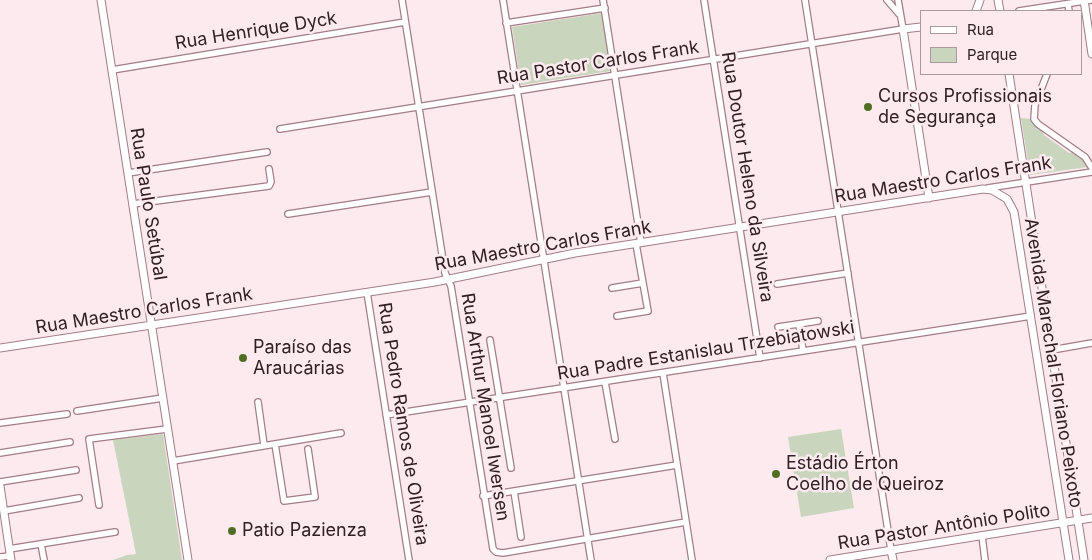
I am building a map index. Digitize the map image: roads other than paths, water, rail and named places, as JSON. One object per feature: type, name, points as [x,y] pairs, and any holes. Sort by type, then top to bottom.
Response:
[{"type":"main road","name":"Rua Paulo Setúbal","points":[[101,0],[188,560]]},
{"type":"main road","points":[[1086,0],[1092,54]]},
{"type":"main road","name":"Rua Pastor Carlos Frank","points":[[902,30],[920,27]]},
{"type":"main road","points":[[902,30],[929,198]]},
{"type":"main road","name":"Avenida Marechal Floriano Peixoto","points":[[1009,75],[1022,183],[1052,350],[1084,560]]},
{"type":"main road","name":"Rua Maestro Carlos Frank","points":[[0,348],[367,292],[447,279],[543,258],[983,189]]},
{"type":"main road","name":"Avenida Marechal Floriano Peixoto","points":[[983,189],[1000,194],[1007,199],[1013,208],[1069,560]]},
{"type":"main road","points":[[0,484],[10,555]]},
{"type":"main road","name":"Rua Pastor Antônio Polito","points":[[830,560],[1092,518]]},
{"type":"main road","points":[[891,550],[893,560]]},
{"type":"street","name":"Rua Arthur Manoel Iwersen","points":[[402,0],[444,273],[451,286],[491,545],[496,552],[503,553],[587,539]]},
{"type":"street","points":[[503,0],[591,560]]},
{"type":"street","points":[[604,0],[648,311],[617,316]]},
{"type":"street","name":"Rua Doutor Heleno da Silveira","points":[[704,0],[760,358]]},
{"type":"street","points":[[805,0],[891,550]]},
{"type":"street","points":[[887,0],[900,16]]},
{"type":"street","points":[[898,0],[902,30]]},
{"type":"street","points":[[1026,10],[1086,0]]},
{"type":"street","points":[[1068,4],[1069,10]]},
{"type":"street","points":[[506,23],[605,8]]},
{"type":"street","name":"Rua Henrique Dyck","points":[[112,70],[405,22]]},
{"type":"street","name":"Rua Pastor Carlos Frank","points":[[280,129],[902,30]]},
{"type":"street","points":[[1048,75],[1035,105],[1034,119],[1038,124],[1085,157],[1092,170]]},
{"type":"street","points":[[128,173],[267,152]]},
{"type":"street","points":[[132,204],[269,186],[271,182],[270,169]]},
{"type":"street","name":"Rua Maestro Carlos Frank","points":[[983,189],[1092,170]]},
{"type":"street","points":[[288,214],[432,192]]},
{"type":"street","points":[[777,284],[848,273]]},
{"type":"street","points":[[612,288],[643,283]]},
{"type":"street","name":"Rua Pedro Ramos de Oliveira","points":[[367,292],[408,560]]},
{"type":"street","name":"Rua Padre Estanislau Trzebiatowski","points":[[386,415],[1031,316]]},
{"type":"street","points":[[778,328],[818,321]]},
{"type":"street","points":[[799,324],[803,351]]},
{"type":"street","points":[[490,340],[511,468]]},
{"type":"street","points":[[1052,350],[1092,343]]},
{"type":"street","points":[[663,373],[692,560]]},
{"type":"street","points":[[606,382],[615,439]]},
{"type":"street","points":[[77,411],[163,398]]},
{"type":"street","points":[[258,402],[264,446]]},
{"type":"street","points":[[0,423],[67,414]]},
{"type":"street","points":[[99,505],[89,439],[168,428]]},
{"type":"street","points":[[172,461],[341,433]]},
{"type":"street","points":[[0,453],[70,442]]},
{"type":"street","points":[[275,444],[284,501],[315,497],[308,449]]},
{"type":"street","points":[[483,496],[677,465]]},
{"type":"street","points":[[0,484],[76,470]]},
{"type":"street","points":[[514,491],[521,537]]},
{"type":"street","points":[[4,511],[79,498]]},
{"type":"street","points":[[587,539],[686,522]]},
{"type":"street","points":[[0,557],[41,544],[115,532]]},
{"type":"street","points":[[982,536],[985,560]]},
{"type":"street","points":[[41,544],[44,560]]},
{"type":"place","name":"Cursos Profissionais de Segurança","points":[[868,107]]},
{"type":"place","name":"Paraíso das Araucárias","points":[[243,358]]},
{"type":"place","name":"Estádio Érton Coelho de Queiroz","points":[[776,474]]},
{"type":"place","name":"Patio Pazienza","points":[[232,531]]}]
